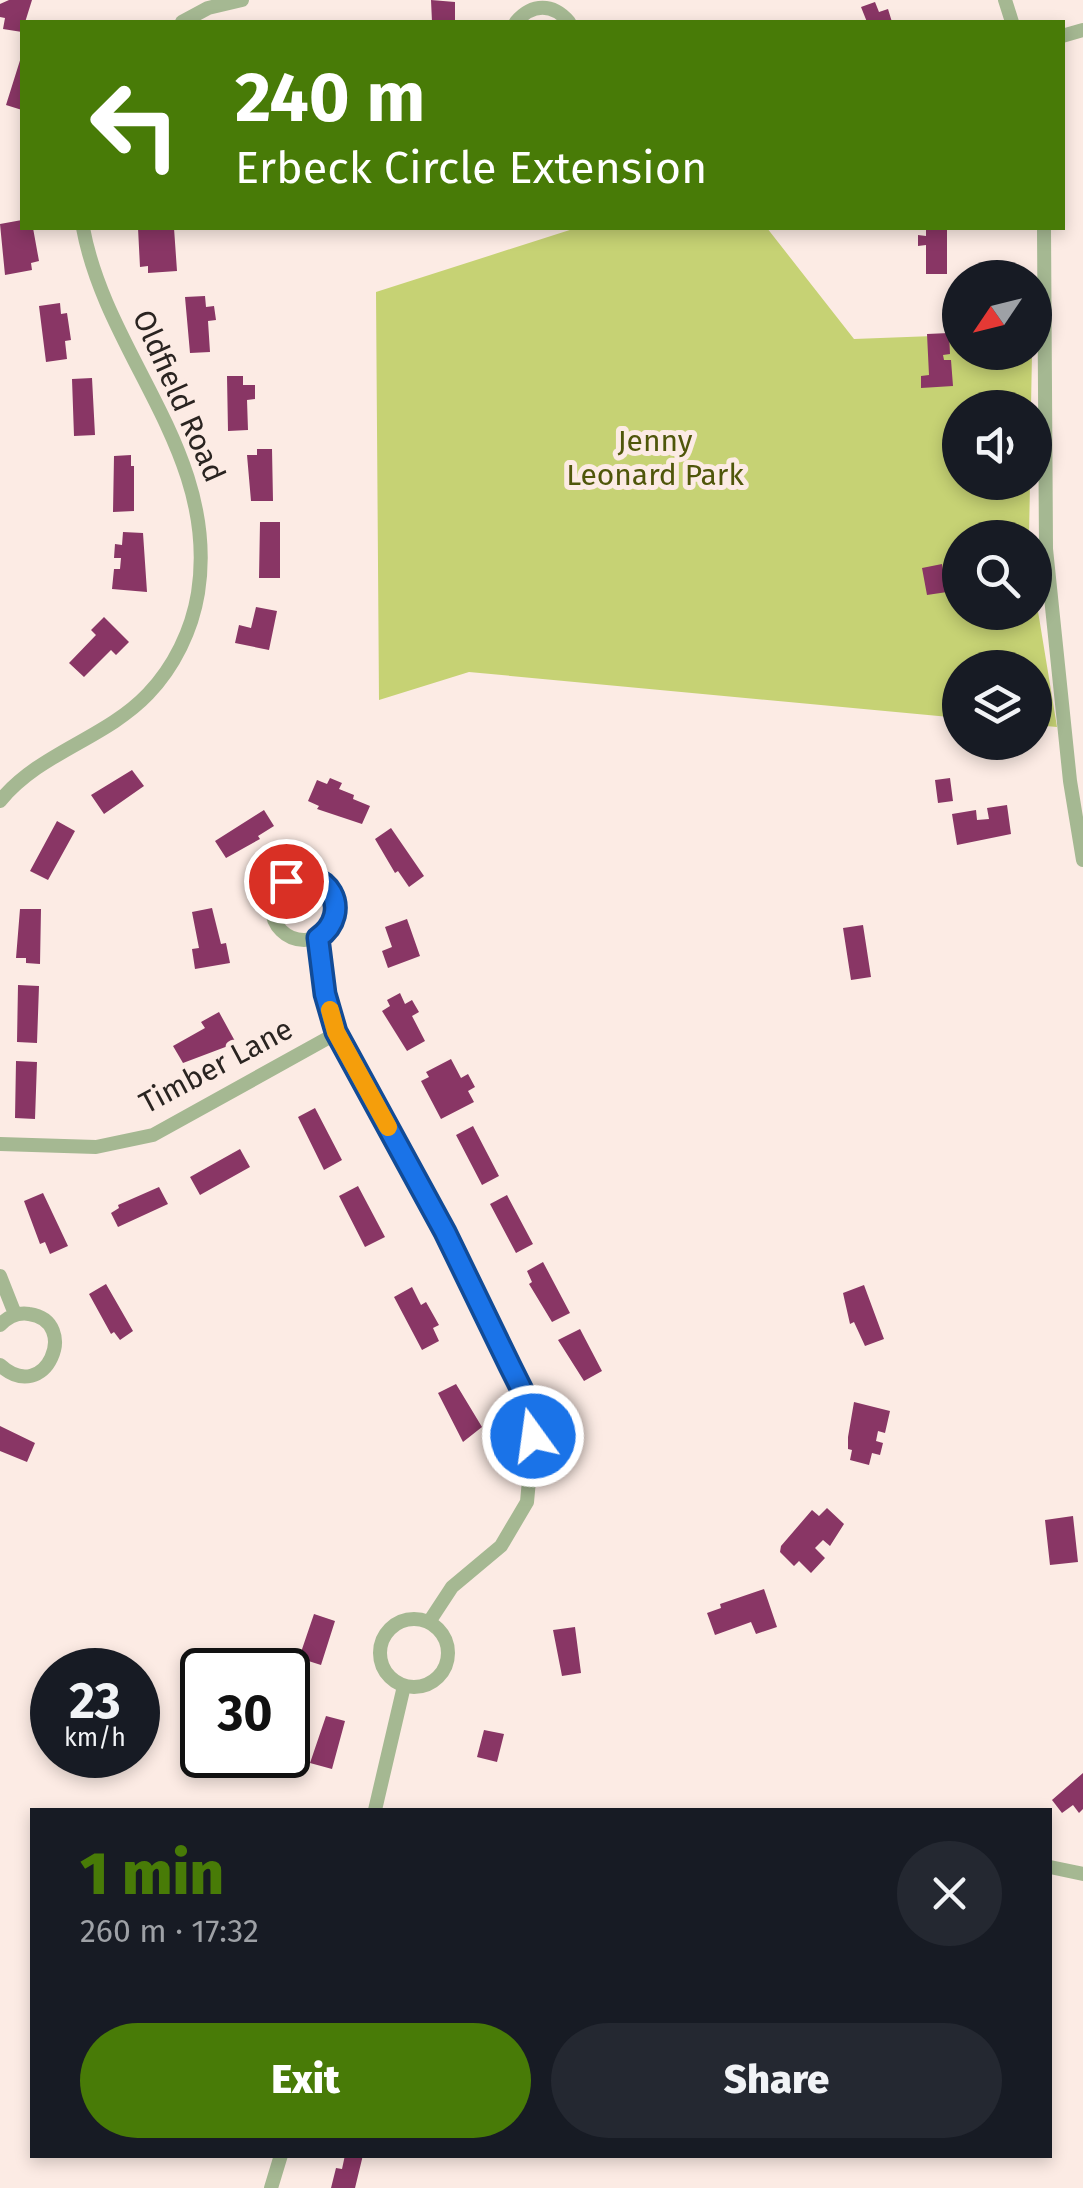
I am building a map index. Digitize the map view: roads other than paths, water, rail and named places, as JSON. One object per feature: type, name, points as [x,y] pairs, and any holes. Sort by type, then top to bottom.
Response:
[{"type":"street","points":[[186,20],[208,8],[242,0]]},
{"type":"street","points":[[520,12],[552,9],[566,20]]},
{"type":"street","name":"Oldfield Road","points":[[0,801],[18,779],[108,724],[148,694],[186,638],[202,565],[199,515],[187,466],[90,266],[82,230]]},
{"type":"street","points":[[1044,230],[1046,549],[1070,781],[1083,860]]},
{"type":"street","points":[[295,876],[317,878],[332,892],[336,902],[333,924],[318,938],[296,940],[278,928],[272,909],[278,888],[295,876]]},
{"type":"street","points":[[318,938],[325,994],[336,1032],[445,1232],[527,1400],[533,1436],[527,1502],[500,1546],[452,1587],[428,1622]]},
{"type":"street","name":"Timber Lane","points":[[0,1144],[96,1147],[153,1135],[336,1032]]},
{"type":"street","points":[[0,1276],[15,1314]]},
{"type":"street","points":[[0,1324],[15,1314],[36,1315],[51,1328],[56,1348],[53,1358],[39,1373],[29,1376],[9,1372],[0,1365]]},
{"type":"street","points":[[407,1620],[428,1622],[446,1642],[446,1665],[428,1685],[404,1686],[383,1668],[383,1638],[396,1624],[407,1620]]},
{"type":"street","points":[[375,1808],[404,1686]]},
{"type":"street","points":[[1052,1867],[1083,1874]]},
{"type":"street","points":[[271,2188],[280,2158]]},
{"type":"park label","name":"Jenny Leonard Park","points":[[655,458]]}]
